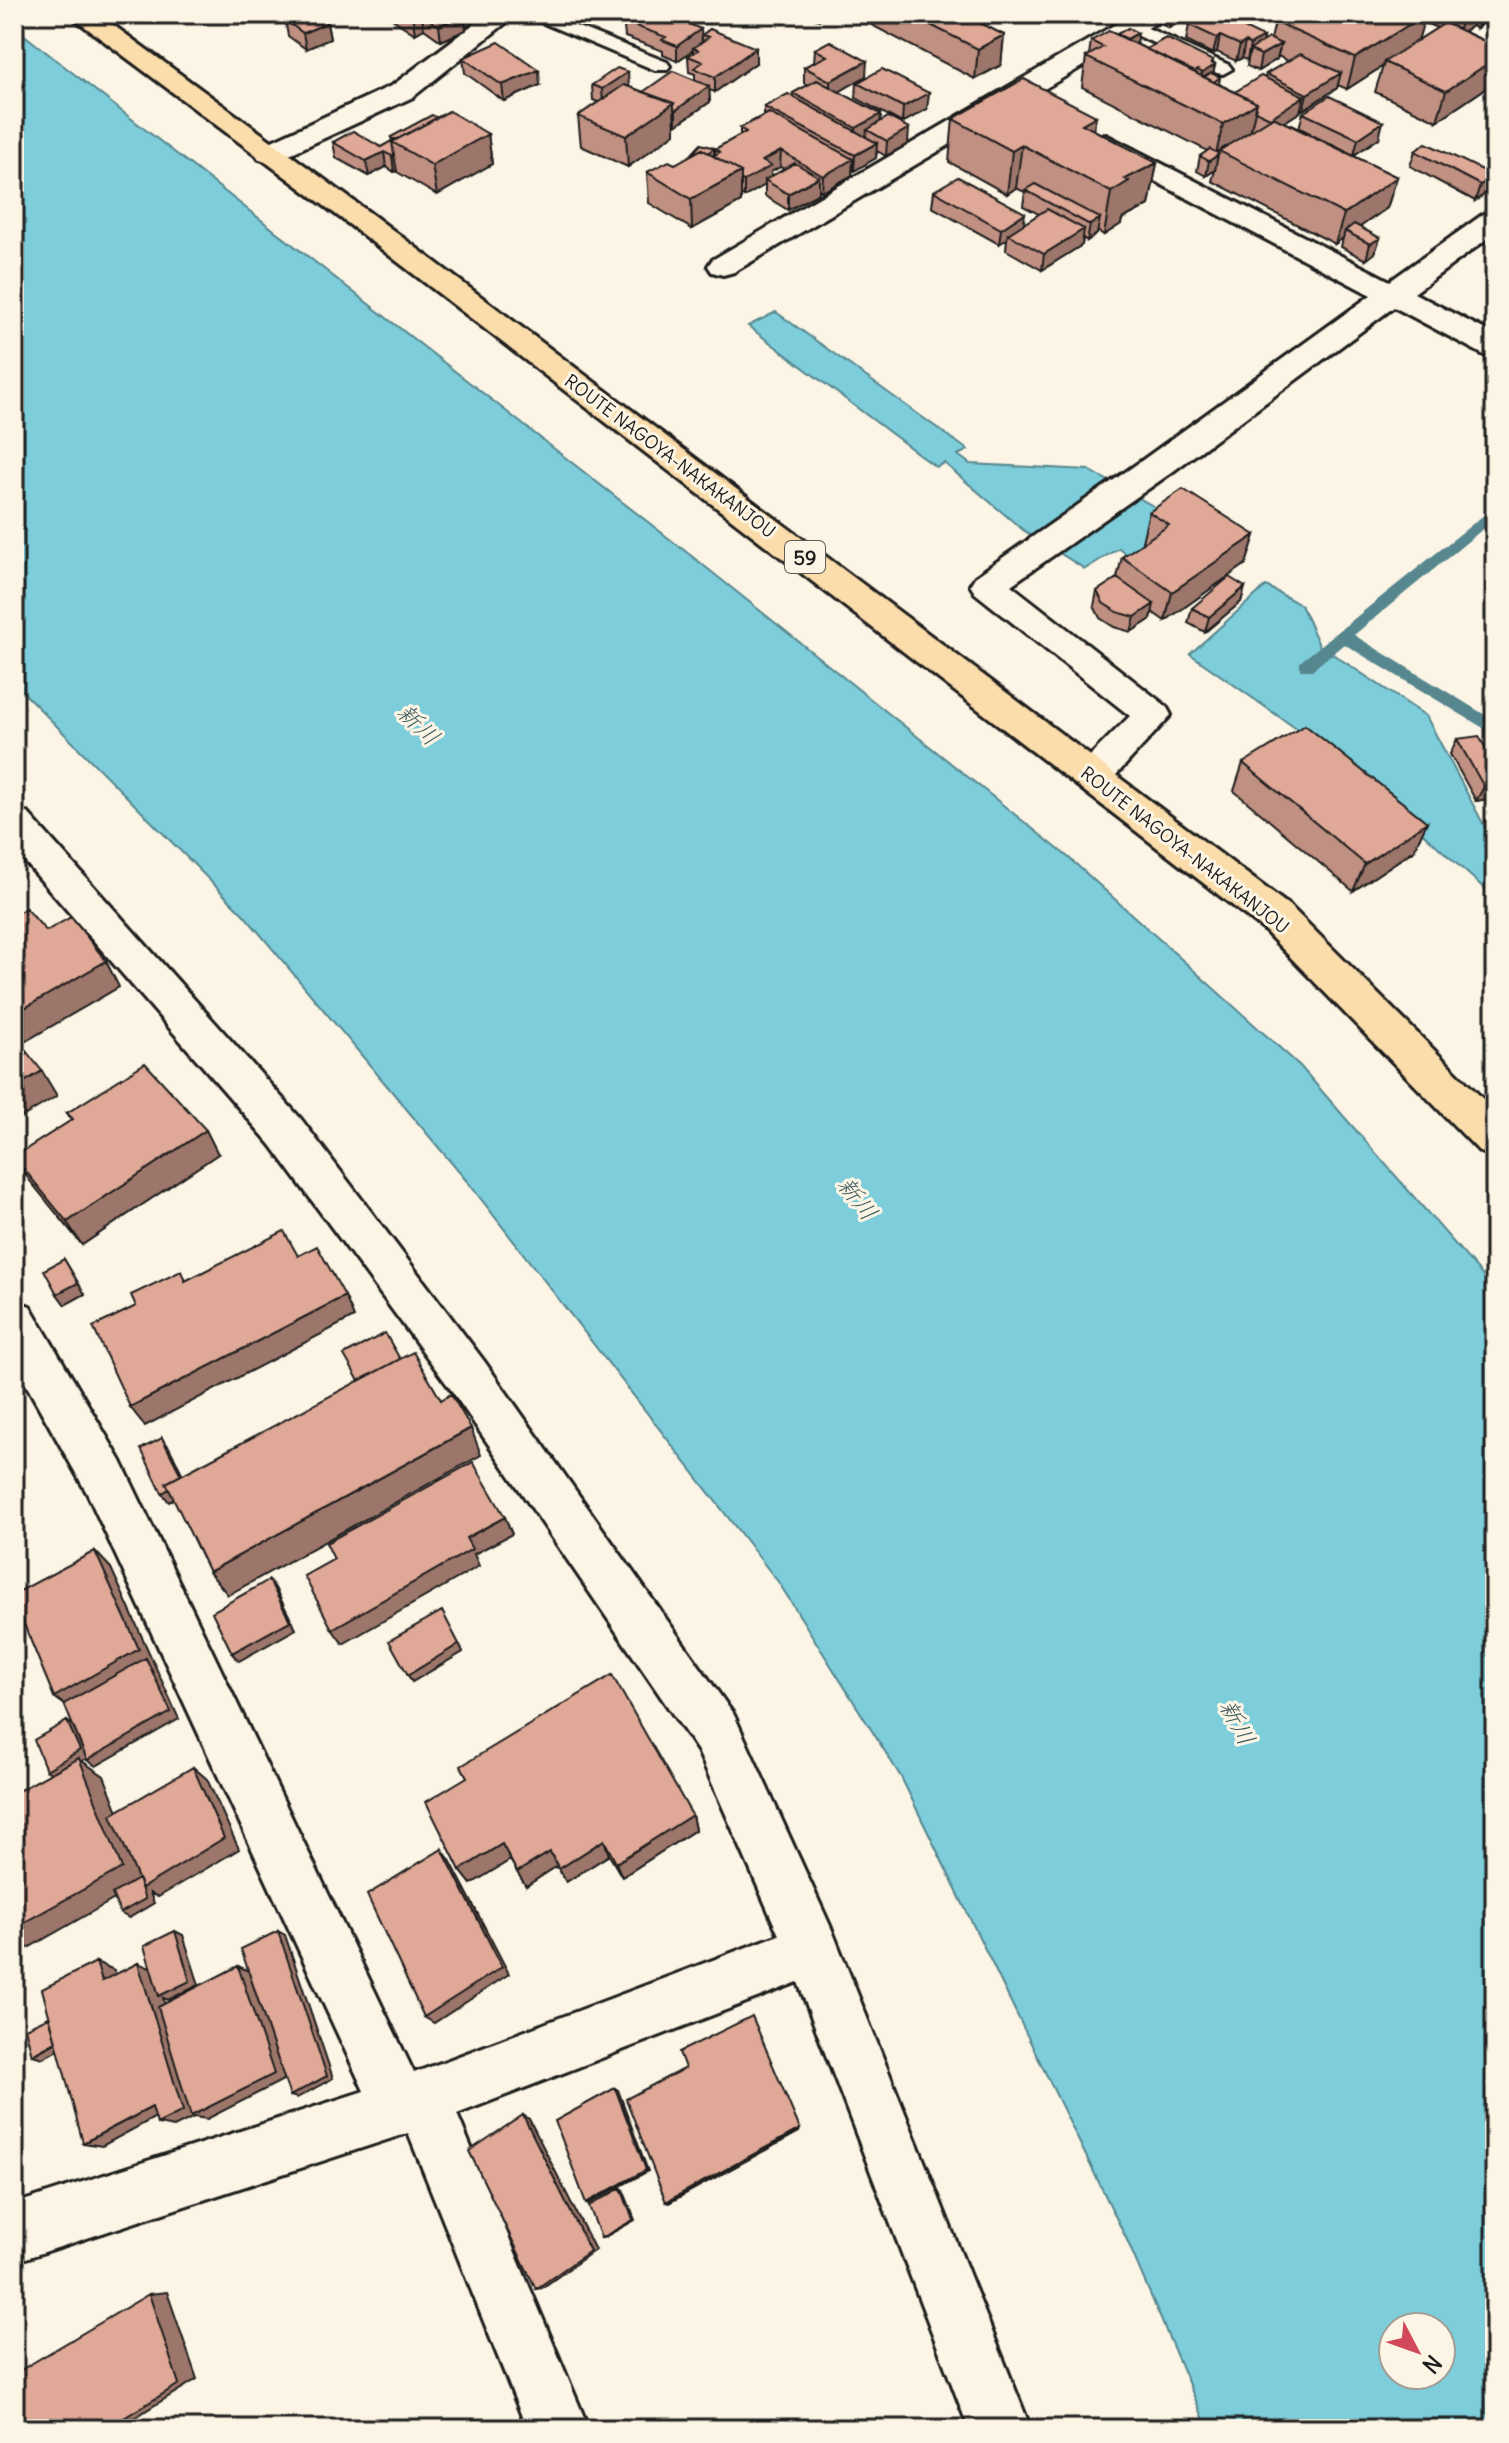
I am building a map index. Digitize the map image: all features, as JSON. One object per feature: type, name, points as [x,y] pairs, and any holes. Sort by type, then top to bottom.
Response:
[{"type":"main road","name":"ROUTE NAGOYA-NAKAKANJOU","points":[[81,14],[360,219],[1277,918],[1495,1139]]},
{"type":"street","points":[[269,153],[403,91],[504,14]]},
{"type":"street","points":[[723,266],[1142,20]]},
{"type":"street","points":[[1014,96],[1042,110]]},
{"type":"street","points":[[1083,132],[1495,348]]},
{"type":"street","points":[[1093,776],[1153,715],[987,585],[1495,219]]},
{"type":"street","points":[[14,823],[286,1132],[468,1376],[716,1733],[813,1949],[1000,2429]]},
{"type":"street","points":[[14,1320],[104,1477],[411,2103],[553,2426]]},
{"type":"street","points":[[14,2233],[411,2103],[813,1949]]},
{"type":"lane","points":[[530,14],[661,66]]},
{"type":"lane","points":[[1142,20],[1223,69]]},
{"type":"water","name":"新川","points":[[14,27],[703,565],[1068,857],[1300,1066],[1495,1290],[1495,2429],[1208,2429],[1127,2240],[901,1777],[779,1583],[470,1185],[245,916],[14,683]]},
{"type":"water","points":[[776,312],[968,450],[958,455],[970,464],[1089,470],[1169,515],[1172,520],[1142,541],[1152,549],[1133,561],[1119,548],[1085,569],[1023,530],[944,463],[936,467],[748,326]]},
{"type":"water","points":[[1266,586],[1301,605],[1319,645],[1426,716],[1495,846],[1495,898],[1417,828],[1298,730],[1190,654]]},
{"type":"building","points":[[300,14],[315,14],[327,23],[303,33],[285,20]]},
{"type":"building","points":[[464,14],[439,26],[422,15]]},
{"type":"building","points":[[636,14],[665,14],[701,29],[677,46],[662,40],[666,37],[624,22]]},
{"type":"building","points":[[909,14],[962,14],[1004,35],[978,49]]},
{"type":"building","points":[[1216,14],[1263,37],[1250,45],[1245,42],[1240,45],[1189,25]]},
{"type":"building","points":[[1277,14],[1426,14],[1355,58],[1275,22],[1283,17]]},
{"type":"building","points":[[1446,14],[1471,14],[1462,20]]},
{"type":"building","points":[[1445,23],[1495,46],[1495,59],[1446,91],[1384,62]]},
{"type":"building","points":[[1128,28],[1138,33],[1127,39],[1117,34]]},
{"type":"building","points":[[710,29],[756,48],[715,77],[694,68],[703,62],[688,56],[698,50],[693,48],[709,37],[702,35]]},
{"type":"building","points":[[1109,31],[1257,103],[1223,124],[1086,57],[1103,47],[1091,41]]},
{"type":"building","points":[[1166,38],[1213,61],[1211,63],[1215,65],[1202,73],[1198,70],[1195,72],[1146,49]]},
{"type":"building","points":[[1269,38],[1281,44],[1261,55],[1250,50]]},
{"type":"building","points":[[830,41],[867,61],[830,81],[804,67],[827,56],[815,49]]},
{"type":"building","points":[[499,42],[539,70],[502,85],[463,58]]},
{"type":"building","points":[[1300,54],[1341,73],[1307,94],[1266,74]]},
{"type":"building","points":[[617,68],[628,72],[602,89],[592,85]]},
{"type":"building","points":[[882,69],[929,93],[903,107],[857,83]]},
{"type":"building","points":[[673,71],[709,86],[676,110],[674,103],[643,92]]},
{"type":"building","points":[[1211,73],[1220,77],[1214,82],[1204,77]]},
{"type":"building","points":[[1261,76],[1304,96],[1270,118],[1255,111],[1257,103],[1235,92]]},
{"type":"building","points":[[1024,79],[1096,116],[1082,124],[1157,163],[1125,179],[1129,181],[1111,192],[1022,145],[1012,151],[953,119]]},
{"type":"building","points":[[817,80],[881,114],[856,128],[793,93]]},
{"type":"building","points":[[624,85],[674,103],[626,136],[578,116]]},
{"type":"building","points":[[788,94],[877,143],[855,155],[764,107]]},
{"type":"building","points":[[1329,96],[1383,122],[1358,139],[1303,113]]},
{"type":"building","points":[[449,111],[488,134],[432,165],[392,142]]},
{"type":"building","points":[[769,113],[853,159],[823,176],[781,151],[762,161],[771,166],[741,180],[741,172],[713,156],[720,152],[715,149],[746,132],[740,128]]},
{"type":"building","points":[[432,115],[437,118],[392,142],[392,156],[384,152],[366,161],[333,142],[353,131],[381,147],[395,139],[391,137]]},
{"type":"building","points":[[888,117],[909,128],[887,141],[867,130]]},
{"type":"building","points":[[1273,117],[1397,177],[1344,214],[1219,151]]},
{"type":"building","points":[[1426,143],[1495,176],[1480,185],[1415,151]]},
{"type":"building","points":[[701,144],[714,148],[708,153],[702,149],[691,155]]},
{"type":"building","points":[[702,149],[741,172],[691,199],[647,172],[669,161],[675,164]]},
{"type":"building","points":[[1210,149],[1219,154],[1209,161],[1200,156]]},
{"type":"building","points":[[795,163],[819,177],[788,194],[765,180]]},
{"type":"building","points":[[958,177],[1025,213],[1001,229],[934,191]]},
{"type":"building","points":[[1035,184],[1100,218],[1090,225],[1025,190]]},
{"type":"building","points":[[1047,209],[1084,229],[1044,254],[1008,234]]},
{"type":"building","points":[[1354,224],[1380,238],[1370,244],[1345,231]]},
{"type":"building","points":[[1183,489],[1255,535],[1172,592],[1122,557],[1169,525],[1149,512]]},
{"type":"building","points":[[1229,577],[1245,587],[1209,617],[1192,608]]},
{"type":"building","points":[[1117,578],[1154,604],[1135,617],[1117,612],[1103,603],[1097,591]]},
{"type":"building","points":[[1305,725],[1427,822],[1365,864],[1243,763]]},
{"type":"building","points":[[1479,736],[1495,765],[1495,785],[1484,787],[1457,739]]},
{"type":"building","points":[[26,908],[46,931],[71,917],[106,961],[14,1014],[14,915]]},
{"type":"building","points":[[14,1036],[42,1071],[14,1088]]},
{"type":"building","points":[[145,1063],[206,1130],[67,1222],[14,1157],[73,1119],[67,1113]]},
{"type":"building","points":[[284,1231],[298,1256],[317,1246],[345,1296],[130,1407],[93,1327],[136,1306],[131,1295],[181,1271],[185,1281]]},
{"type":"building","points":[[64,1259],[78,1283],[57,1294],[44,1270]]},
{"type":"building","points":[[385,1333],[400,1359],[359,1381],[344,1355]]},
{"type":"building","points":[[413,1352],[441,1400],[451,1394],[471,1428],[209,1572],[166,1483]]},
{"type":"building","points":[[162,1438],[181,1475],[166,1483],[169,1489],[162,1493],[141,1449]]},
{"type":"building","points":[[473,1462],[505,1517],[466,1538],[472,1549],[332,1629],[304,1576],[334,1559],[326,1543]]},
{"type":"building","points":[[95,1551],[139,1649],[54,1697],[14,1594]]},
{"type":"building","points":[[269,1580],[290,1621],[232,1653],[212,1612]]},
{"type":"building","points":[[442,1611],[459,1644],[408,1675],[389,1641]]},
{"type":"building","points":[[146,1658],[171,1712],[87,1760],[64,1704]]},
{"type":"building","points":[[612,1675],[692,1815],[616,1863],[604,1840],[559,1869],[550,1852],[517,1872],[502,1844],[460,1870],[426,1802],[467,1777],[461,1766]]},
{"type":"building","points":[[67,1721],[80,1750],[46,1770],[34,1740]]},
{"type":"building","points":[[79,1758],[122,1868],[14,1928],[14,1793]]},
{"type":"building","points":[[193,1767],[224,1838],[142,1888],[111,1815]]},
{"type":"building","points":[[442,1849],[502,1967],[424,2017],[367,1895]]},
{"type":"building","points":[[138,1879],[145,1899],[120,1913],[112,1894]]},
{"type":"building","points":[[175,1931],[190,1981],[159,1996],[144,1946]]},
{"type":"building","points":[[278,1931],[327,2076],[290,2096],[241,1949]]},
{"type":"building","points":[[96,1962],[102,1981],[138,1963],[183,2111],[157,2124],[152,2107],[83,2143],[42,1989]]},
{"type":"building","points":[[238,1966],[274,2074],[191,2116],[158,2007]]},
{"type":"building","points":[[752,2016],[800,2129],[666,2202],[626,2099],[685,2068],[679,2052]]},
{"type":"building","points":[[49,2017],[56,2042],[32,2055],[25,2028]]},
{"type":"building","points":[[615,2088],[646,2170],[586,2203],[555,2121]]},
{"type":"building","points":[[523,2115],[590,2251],[536,2289],[469,2151]]},
{"type":"building","points":[[621,2188],[633,2220],[601,2238],[589,2206]]},
{"type":"building","points":[[149,2294],[179,2384],[106,2429],[14,2429],[14,2374]]},
{"type":"waterway","points":[[1306,666],[1495,511]]},
{"type":"waterway","points":[[1344,636],[1495,729]]}]
